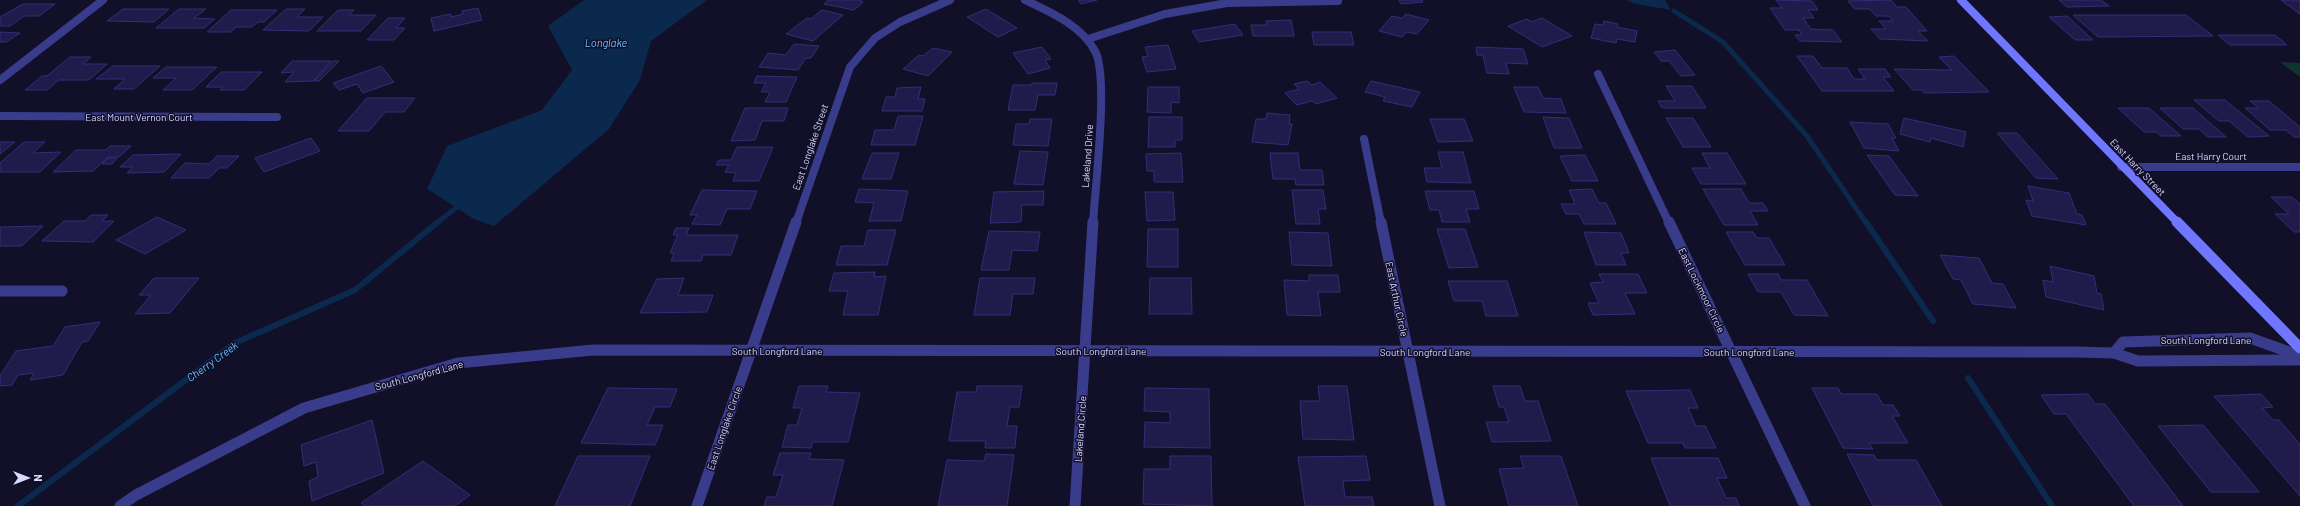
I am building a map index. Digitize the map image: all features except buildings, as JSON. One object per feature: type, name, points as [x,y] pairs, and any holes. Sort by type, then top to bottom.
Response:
[{"type":"main road","name":"East Harry Street","points":[[1961,0],[2121,167],[2300,348]]},
{"type":"street","points":[[0,80],[103,0]]},
{"type":"street","name":"East Longlake Street","points":[[751,351],[850,66],[875,38],[900,22],[950,0]]},
{"type":"street","points":[[1025,0],[1048,11],[1088,38],[1165,14],[1227,3],[1338,1]]},
{"type":"street","name":"Lakeland Drive","points":[[1086,351],[1100,112],[1100,63],[1088,38]]},
{"type":"street","name":"East Lockmoor Circle","points":[[1598,74],[1805,506]]},
{"type":"street","name":"East Mount Vernon Court","points":[[0,116],[277,117]]},
{"type":"street","name":"East Arthur Circle","points":[[1364,139],[1440,506]]},
{"type":"street","name":"East Harry Court","points":[[2121,167],[2300,167]]},
{"type":"street","points":[[0,291],[62,291]]},
{"type":"street","name":"South Longford Lane","points":[[2114,353],[2123,342],[2250,338],[2300,356]]},
{"type":"street","name":"South Longford Lane","points":[[120,506],[136,494],[304,408],[458,363],[593,350],[2114,353],[2138,362],[2300,360]]},
{"type":"street","name":"East Longlake Circle","points":[[697,506],[751,351]]},
{"type":"street","name":"Lakeland Circle","points":[[1075,506],[1086,351]]},
{"type":"green space","points":[[2280,62],[2300,63],[2300,77]]},
{"type":"water","name":"Longlake","points":[[584,0],[707,0],[651,41],[640,80],[609,129],[494,226],[474,219],[427,189],[447,146],[542,110],[572,70],[548,26]]},
{"type":"water","points":[[1626,0],[1665,0],[1671,10],[1636,4]]},
{"type":"waterway","points":[[1674,11],[1723,42],[1807,136],[1866,223]]},
{"type":"waterway","name":"Cherry Creek","points":[[437,223],[457,207]]},
{"type":"waterway","name":"Cherry Creek","points":[[18,506],[235,343],[355,290],[438,222]]},
{"type":"waterway","points":[[1866,222],[1933,321]]},
{"type":"waterway","points":[[1968,378],[2052,506]]}]
